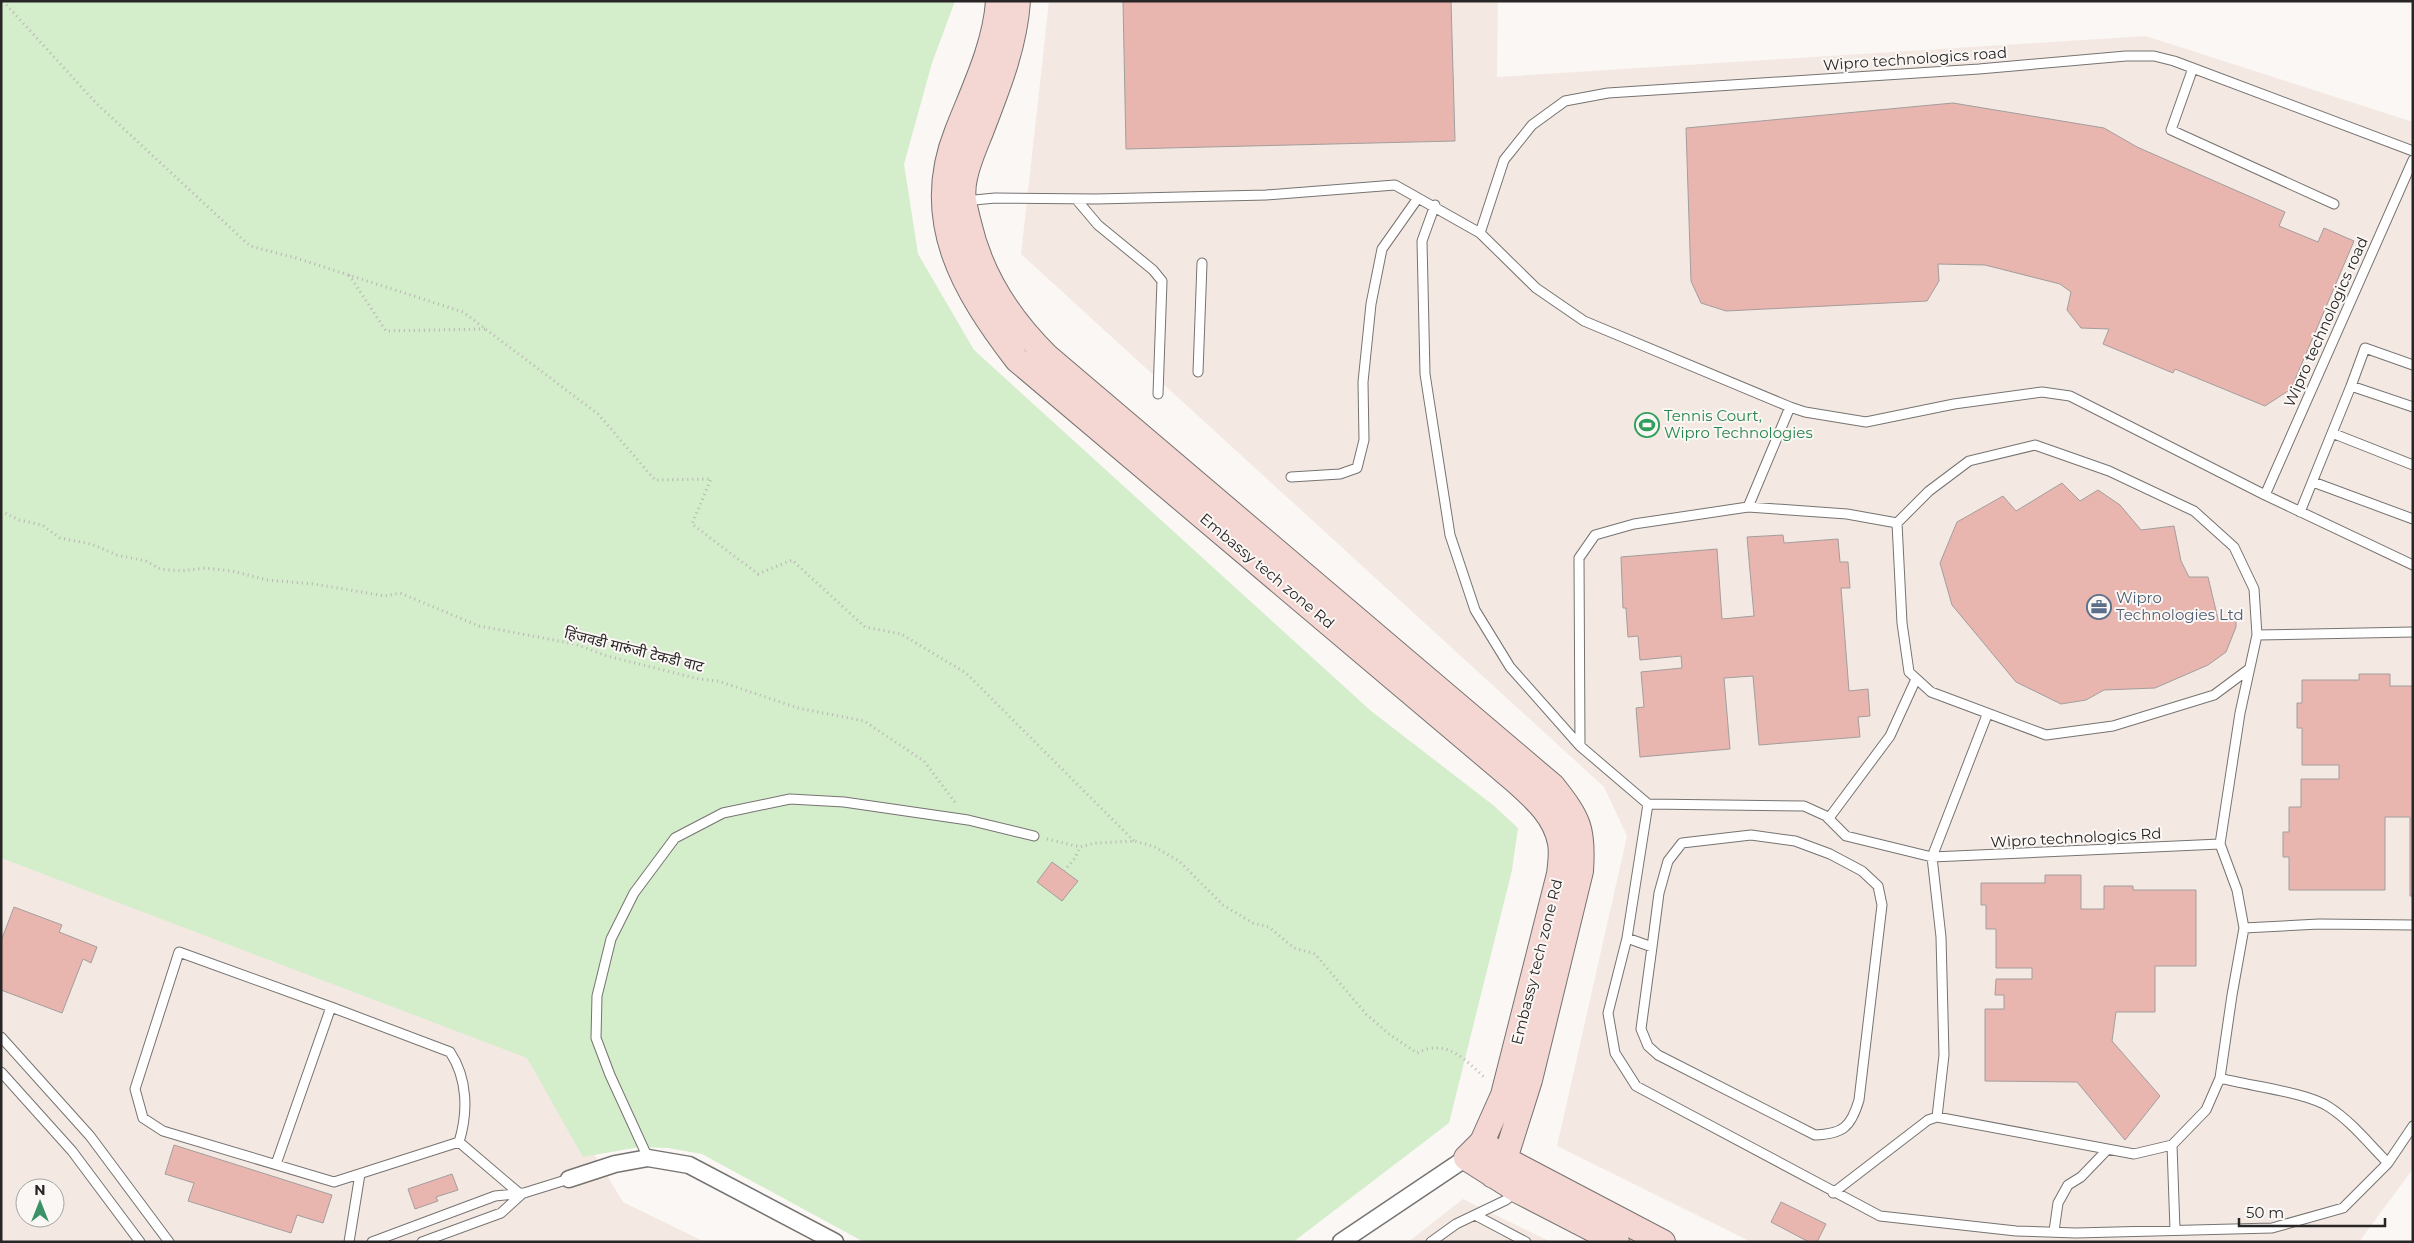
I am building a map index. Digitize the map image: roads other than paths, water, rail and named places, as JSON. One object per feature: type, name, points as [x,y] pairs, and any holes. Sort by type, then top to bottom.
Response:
[{"type":"street","name":"Embassy tech zone Rd","points":[[998,1],[991,37],[973,93],[951,149],[945,174],[953,201],[956,266],[982,313],[1017,360],[1545,808],[1560,843],[1559,874],[1503,1095],[1474,1150]]},
{"type":"street","points":[[1018,1],[1007,60],[964,178],[953,201],[984,272],[1013,318],[1027,337],[1056,364],[1553,786],[1573,810],[1580,826],[1583,846],[1581,871],[1530,1080],[1499,1167]]},
{"type":"street","points":[[1341,1242],[1474,1150],[1499,1167],[1663,1242]]},
{"type":"street","points":[[569,1179],[615,1164],[648,1158],[689,1165],[835,1242]]},
{"type":"street","points":[[1499,1167],[1518,1191],[1617,1242]]},
{"type":"lane","name":"Wipro technologics road","points":[[1480,233],[1504,160],[1532,125],[1565,102],[1608,93],[1979,69],[2126,56],[2154,56],[2193,68],[2413,151]]},
{"type":"lane","points":[[2193,68],[2171,130],[2334,204]]},
{"type":"lane","name":"Wipro technologics road","points":[[2265,495],[2413,160]]},
{"type":"lane","points":[[953,201],[995,198],[1266,195],[1395,185],[1435,205],[1480,233],[1536,288],[1584,321],[1790,407],[1805,412],[1866,422],[1954,404],[2042,392],[2070,396],[2265,495],[2413,566]]},
{"type":"lane","points":[[1076,198],[1098,225],[1153,270],[1162,281],[1158,394]]},
{"type":"lane","points":[[1291,477],[1340,474],[1357,468],[1364,440],[1363,382],[1371,304],[1382,249],[1418,198]]},
{"type":"lane","points":[[1435,205],[1422,241],[1425,374],[1450,535],[1475,610],[1510,667],[1580,746],[1648,804],[1628,938],[1608,1013],[1614,1053],[1636,1086],[1880,1216],[2016,1231],[2054,1231],[2075,1237],[2175,1230],[2272,1228],[2343,1208],[2388,1164],[2413,1126]]},
{"type":"lane","points":[[1198,372],[1202,262]]},
{"type":"lane","points":[[2300,512],[2365,348],[2413,365]]},
{"type":"lane","points":[[2350,386],[2413,407]]},
{"type":"lane","points":[[1748,507],[1790,407]]},
{"type":"lane","points":[[2332,433],[2413,465]]},
{"type":"lane","points":[[1834,1193],[1928,1120],[1937,1117],[2134,1154],[2172,1145],[2206,1110],[2220,1078],[2244,928],[2237,890],[2220,844],[2256,635],[2254,588],[2234,548],[2194,511],[2109,471],[2035,445],[1968,461],[1929,492],[1897,523],[1902,623],[1909,672],[1931,692],[1987,715],[2046,735],[2113,726],[2214,695],[2249,669]]},
{"type":"lane","points":[[2313,482],[2413,519]]},
{"type":"lane","points":[[1580,746],[1579,558],[1595,535],[1634,524],[1748,507],[1847,514],[1897,523]]},
{"type":"lane","points":[[2256,635],[2413,632]]},
{"type":"lane","points":[[1828,818],[1890,736],[1916,679]]},
{"type":"lane","points":[[1937,1117],[1944,1055],[1941,938],[1932,857],[1987,715]]},
{"type":"lane","points":[[648,1158],[610,1075],[596,1038],[597,996],[611,939],[634,893],[675,838],[723,813],[790,799],[844,802],[968,820],[1034,836]]},
{"type":"lane","name":"Wipro technologics Rd","points":[[1648,804],[1804,806],[1828,818],[1846,836],[1932,857],[2220,844]]},
{"type":"lane","points":[[1750,835],[1795,841],[1830,854],[1862,872],[1878,886],[1882,905],[1859,1100],[1854,1118],[1843,1130],[1832,1134],[1815,1135],[1658,1056],[1648,1046],[1641,1029],[1652,946],[1659,893],[1668,861],[1682,843],[1750,835]]},
{"type":"lane","points":[[2244,928],[2319,924],[2413,925]]},
{"type":"lane","points":[[1628,938],[1652,946]]},
{"type":"lane","points":[[179,952],[450,1052],[457,1062],[466,1110],[465,1123],[458,1142],[334,1182],[163,1130],[143,1118],[135,1089],[179,952]]},
{"type":"lane","points":[[276,1164],[331,1007]]},
{"type":"lane","points":[[1,1037],[90,1136],[169,1242]]},
{"type":"lane","points":[[1,1072],[72,1150],[140,1242]]},
{"type":"lane","points":[[2220,1078],[2290,1093],[2327,1106],[2356,1130],[2388,1164]]},
{"type":"lane","points":[[458,1142],[522,1193]]},
{"type":"lane","points":[[2172,1145],[2175,1230]]},
{"type":"lane","points":[[2054,1231],[2058,1203],[2068,1186],[2081,1177],[2106,1150]]},
{"type":"lane","points":[[349,1242],[360,1174]]},
{"type":"lane","points":[[372,1242],[495,1196],[522,1193],[569,1179]]},
{"type":"lane","points":[[1431,1242],[1456,1224],[1506,1200],[1518,1191]]},
{"type":"lane","points":[[422,1242],[501,1213],[522,1193]]},
{"type":"lane","points":[[1475,1215],[1526,1242]]},
{"type":"lane","points":[[2016,1231],[2017,1242]]},
{"type":"place","name":"Tennis Court, Wipro Technologies","points":[[1647,425]]},
{"type":"place","name":"Wipro Technologies Ltd","points":[[2099,607]]}]
